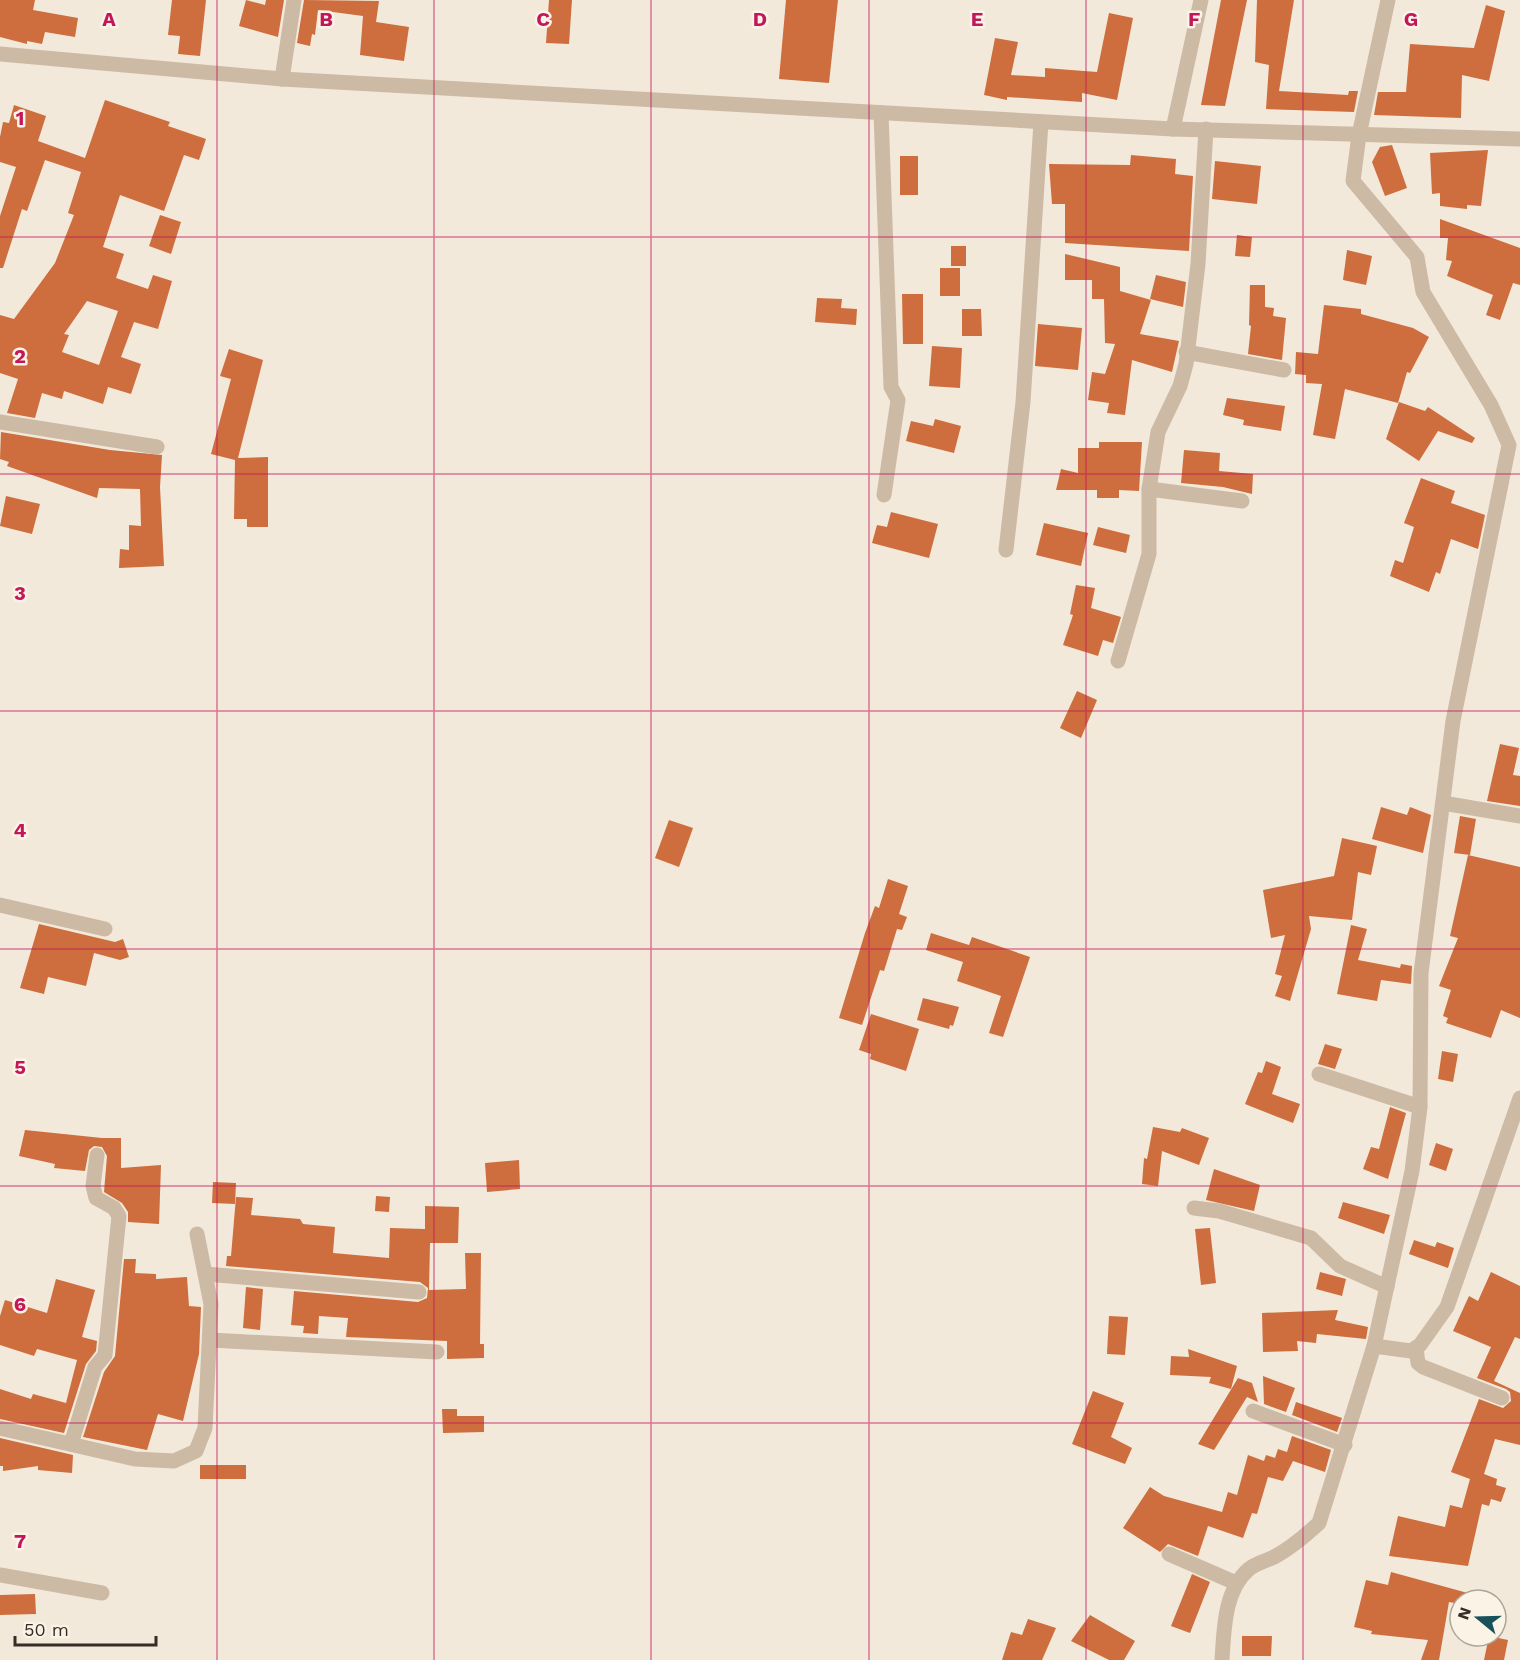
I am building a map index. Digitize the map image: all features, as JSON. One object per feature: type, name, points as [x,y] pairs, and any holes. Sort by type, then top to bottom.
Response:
[{"type":"street","points":[[282,79],[294,0]]},
{"type":"street","points":[[1173,129],[1202,0]]},
{"type":"street","points":[[1222,1660],[1224,1634],[1236,1583],[1250,1567],[1302,1540],[1319,1523],[1374,1346],[1412,1171],[1420,1107],[1421,973],[1454,721],[1509,445],[1491,405],[1423,292],[1417,257],[1353,181],[1359,135],[1388,0]]},
{"type":"street","points":[[0,54],[282,79],[1041,122],[1173,129],[1520,139]]},
{"type":"street","points":[[881,113],[891,387],[898,400],[884,495]]},
{"type":"street","points":[[1006,550],[1023,402],[1041,122]]},
{"type":"street","points":[[1118,661],[1149,554],[1149,489],[1158,432],[1180,386],[1186,364],[1198,264],[1206,129]]},
{"type":"street","points":[[1186,352],[1284,370]]},
{"type":"street","points":[[0,422],[156,447]]},
{"type":"street","points":[[1149,489],[1242,501]]},
{"type":"street","points":[[1443,803],[1520,816]]},
{"type":"street","points":[[0,905],[105,929]]},
{"type":"street","points":[[1319,1074],[1420,1107]]},
{"type":"street","points":[[1374,1346],[1412,1351],[1447,1307],[1520,1098]]},
{"type":"street","points":[[71,1444],[95,1367],[105,1354],[114,1285],[119,1216],[114,1208],[96,1198],[93,1186],[97,1155]]},
{"type":"street","points":[[1194,1208],[1219,1211],[1311,1238],[1340,1266],[1387,1287]]},
{"type":"street","points":[[0,1428],[135,1459],[174,1461],[196,1451],[205,1428],[212,1304],[197,1234]]},
{"type":"street","points":[[205,1274],[418,1292]]},
{"type":"street","points":[[211,1340],[437,1352]]},
{"type":"street","points":[[1416,1348],[1418,1363],[1423,1367],[1502,1398]]},
{"type":"street","points":[[1253,1411],[1345,1445]]},
{"type":"street","points":[[1169,1554],[1236,1583]]},
{"type":"street","points":[[0,1575],[102,1593]]},
{"type":"building","points":[[0,0],[35,0],[33,10],[78,18],[75,37],[45,32],[42,44],[27,41],[27,44],[0,37]]},
{"type":"building","points":[[172,0],[206,0],[200,56],[178,54],[180,36],[168,35]]},
{"type":"building","points":[[246,0],[265,5],[266,0],[284,0],[278,37],[239,26]]},
{"type":"building","points":[[304,0],[379,1],[376,22],[409,27],[404,61],[360,55],[363,16],[318,10],[315,35],[312,34],[310,46],[297,43]]},
{"type":"building","points":[[549,0],[572,0],[569,44],[546,43]]},
{"type":"building","points":[[786,0],[838,0],[829,83],[779,79]]},
{"type":"building","points":[[1221,0],[1247,0],[1225,106],[1201,105]]},
{"type":"building","points":[[1257,0],[1294,0],[1279,91],[1348,95],[1349,91],[1358,91],[1354,112],[1266,109],[1269,65],[1255,62]]},
{"type":"building","points":[[1486,5],[1505,11],[1489,81],[1462,75],[1461,118],[1374,115],[1378,92],[1406,92],[1410,44],[1474,48]]},
{"type":"building","points":[[1109,13],[1133,18],[1117,100],[1082,93],[1082,102],[1007,97],[1007,100],[984,95],[995,38],[1018,42],[1011,75],[1045,77],[1045,68],[1097,72]]},
{"type":"building","points":[[105,100],[170,122],[168,126],[206,139],[199,160],[184,155],[164,211],[120,195],[103,247],[124,254],[116,278],[148,289],[153,275],[172,281],[158,329],[134,322],[121,357],[141,364],[131,394],[108,387],[103,404],[64,391],[62,399],[42,393],[35,418],[7,413],[18,379],[0,373],[0,315],[14,319],[55,263],[74,215],[68,213],[81,172],[45,160],[27,211],[22,209],[3,268],[0,268],[0,216],[16,167],[0,162],[0,137],[3,122],[9,123],[14,105],[46,116],[38,141],[85,158]],"holes":[[[87,301],[118,311],[99,365],[62,352],[69,335],[64,334]]]},
{"type":"building","points":[[1392,145],[1407,188],[1385,196],[1372,162],[1380,147]]},
{"type":"building","points":[[1488,150],[1481,206],[1467,205],[1467,209],[1440,206],[1440,193],[1432,194],[1430,153]]},
{"type":"building","points":[[1131,155],[1176,159],[1175,174],[1193,176],[1189,251],[1065,243],[1065,204],[1052,204],[1049,164],[1130,165]]},
{"type":"building","points":[[900,156],[918,156],[918,195],[900,195]]},
{"type":"building","points":[[1215,161],[1261,166],[1257,204],[1212,199]]},
{"type":"building","points":[[160,215],[181,222],[171,254],[149,246]]},
{"type":"building","points":[[1440,219],[1520,248],[1520,285],[1513,283],[1500,320],[1486,315],[1493,295],[1447,276],[1452,261],[1446,260],[1448,238],[1440,238]]},
{"type":"building","points":[[1237,235],[1252,237],[1250,257],[1235,256]]},
{"type":"building","points":[[951,246],[966,246],[966,266],[951,266]]},
{"type":"building","points":[[1347,250],[1372,256],[1366,285],[1343,280]]},
{"type":"building","points":[[1065,254],[1120,267],[1120,291],[1151,300],[1140,334],[1179,341],[1172,372],[1132,360],[1125,415],[1107,413],[1109,403],[1088,400],[1092,372],[1105,374],[1115,344],[1105,343],[1104,299],[1092,299],[1092,280],[1065,280]]},
{"type":"building","points":[[940,268],[960,268],[960,296],[940,296]]},
{"type":"building","points":[[1156,275],[1186,282],[1183,307],[1150,299]]},
{"type":"building","points":[[1250,285],[1265,285],[1265,307],[1274,308],[1273,316],[1286,318],[1282,360],[1248,354],[1251,326],[1249,325]]},
{"type":"building","points":[[902,294],[923,294],[923,344],[903,344]]},
{"type":"building","points":[[817,298],[842,299],[841,308],[857,309],[856,325],[815,322]]},
{"type":"building","points":[[1324,305],[1361,309],[1361,314],[1413,328],[1429,337],[1410,373],[1407,372],[1398,403],[1345,389],[1335,439],[1313,435],[1322,384],[1306,383],[1306,375],[1295,374],[1296,352],[1318,354]]},
{"type":"building","points":[[962,309],[981,309],[982,336],[962,336]]},
{"type":"building","points":[[1038,324],[1082,328],[1078,370],[1035,366]]},
{"type":"building","points":[[932,346],[962,348],[960,388],[929,386]]},
{"type":"building","points":[[229,349],[263,360],[238,458],[268,457],[268,527],[247,527],[247,519],[234,519],[235,460],[211,454],[231,379],[220,376]]},
{"type":"building","points":[[1227,398],[1285,406],[1281,431],[1243,425],[1244,420],[1223,415]]},
{"type":"building","points":[[1399,402],[1425,411],[1428,407],[1475,438],[1472,443],[1438,431],[1419,461],[1386,439]]},
{"type":"building","points":[[935,419],[961,426],[954,453],[906,441],[911,421],[933,426]]},
{"type":"building","points":[[1,432],[110,450],[162,455],[160,487],[164,566],[119,568],[120,549],[129,550],[129,525],[141,526],[140,489],[99,488],[97,498],[7,466],[9,462],[0,459]]},
{"type":"building","points":[[1099,442],[1142,442],[1139,491],[1119,490],[1119,498],[1097,498],[1097,490],[1056,490],[1061,469],[1078,473],[1078,448],[1099,448]]},
{"type":"building","points":[[1184,450],[1220,453],[1219,471],[1253,474],[1252,494],[1223,487],[1181,483]]},
{"type":"building","points":[[1421,478],[1455,491],[1451,503],[1485,515],[1478,549],[1451,539],[1440,574],[1436,572],[1429,592],[1390,576],[1395,560],[1403,563],[1414,527],[1404,523]]},
{"type":"building","points":[[6,496],[40,504],[32,534],[0,526]]},
{"type":"building","points":[[891,512],[938,524],[929,558],[872,543],[877,525],[887,527]]},
{"type":"building","points":[[1044,523],[1088,533],[1081,566],[1036,555]]},
{"type":"building","points":[[1098,527],[1130,535],[1126,553],[1093,545]]},
{"type":"building","points":[[1076,585],[1095,588],[1091,608],[1121,617],[1113,643],[1103,640],[1098,656],[1063,645],[1073,615],[1070,614]]},
{"type":"building","points":[[1077,691],[1097,700],[1081,738],[1060,728]]},
{"type":"building","points":[[1500,744],[1519,748],[1513,775],[1520,776],[1520,806],[1487,801]]},
{"type":"building","points":[[1381,807],[1407,815],[1410,807],[1431,815],[1423,853],[1372,839]]},
{"type":"building","points":[[1460,816],[1476,819],[1470,855],[1454,853]]},
{"type":"building","points":[[669,820],[693,828],[679,867],[655,858]]},
{"type":"building","points":[[1342,838],[1377,846],[1371,875],[1358,872],[1352,920],[1309,916],[1311,929],[1290,1001],[1275,996],[1282,976],[1275,974],[1285,935],[1271,938],[1263,890],[1334,876]]},
{"type":"building","points":[[1468,855],[1520,867],[1520,1018],[1501,1010],[1491,1038],[1446,1023],[1448,1018],[1443,1016],[1451,990],[1439,986],[1458,938],[1450,936]]},
{"type":"building","points":[[888,879],[908,886],[899,914],[907,917],[902,930],[897,929],[884,971],[880,970],[862,1025],[839,1018],[865,933],[875,906],[879,908]]},
{"type":"building","points":[[39,924],[115,942],[123,939],[129,957],[120,960],[94,953],[86,986],[48,977],[44,994],[20,988]]},
{"type":"building","points":[[1351,925],[1367,929],[1358,960],[1400,968],[1401,964],[1412,966],[1411,984],[1381,980],[1377,1001],[1337,994]]},
{"type":"building","points":[[931,933],[969,945],[972,937],[1030,957],[1003,1037],[989,1033],[1001,996],[957,981],[963,962],[926,950]]},
{"type":"building","points":[[923,998],[959,1007],[953,1026],[950,1025],[949,1029],[917,1020]]},
{"type":"building","points":[[871,1014],[919,1029],[906,1071],[870,1059],[871,1054],[859,1050]]},
{"type":"building","points":[[1325,1044],[1342,1049],[1335,1069],[1318,1064]]},
{"type":"building","points":[[1442,1051],[1458,1054],[1453,1082],[1438,1079]]},
{"type":"building","points":[[1266,1061],[1281,1067],[1272,1094],[1300,1104],[1293,1123],[1245,1104],[1258,1072],[1262,1073]]},
{"type":"building","points":[[1390,1107],[1406,1113],[1388,1179],[1363,1169],[1371,1147],[1379,1149]]},
{"type":"building","points":[[1153,1127],[1180,1132],[1182,1128],[1209,1138],[1199,1165],[1162,1151],[1158,1186],[1142,1184],[1144,1158],[1147,1159]]},
{"type":"building","points":[[25,1130],[121,1138],[121,1168],[161,1165],[159,1224],[128,1222],[128,1212],[122,1203],[104,1192],[107,1156],[102,1147],[94,1146],[89,1150],[85,1171],[54,1168],[55,1164],[19,1156]]},
{"type":"building","points":[[1436,1143],[1453,1149],[1446,1171],[1429,1165]]},
{"type":"building","points":[[519,1160],[520,1189],[487,1192],[485,1163]]},
{"type":"building","points":[[1214,1169],[1260,1185],[1254,1211],[1206,1200]]},
{"type":"building","points":[[213,1182],[236,1183],[235,1204],[212,1203]]},
{"type":"building","points":[[376,1196],[390,1197],[389,1212],[375,1211]]},
{"type":"building","points":[[236,1197],[253,1198],[251,1215],[300,1219],[303,1224],[335,1227],[333,1253],[389,1258],[390,1228],[425,1229],[425,1206],[459,1207],[458,1243],[430,1243],[429,1290],[466,1289],[465,1253],[481,1253],[480,1344],[484,1344],[484,1358],[447,1359],[447,1341],[346,1337],[348,1318],[319,1316],[318,1334],[303,1333],[304,1326],[291,1325],[294,1291],[418,1302],[427,1298],[428,1288],[420,1282],[226,1266],[227,1256],[231,1256]]},
{"type":"building","points":[[1343,1202],[1390,1215],[1384,1234],[1338,1218]]},
{"type":"building","points":[[1210,1228],[1216,1283],[1201,1285],[1195,1229]]},
{"type":"building","points":[[1414,1240],[1435,1247],[1437,1242],[1454,1248],[1448,1268],[1409,1254]]},
{"type":"building","points":[[124,1259],[136,1259],[135,1273],[156,1274],[156,1279],[187,1277],[189,1306],[201,1307],[199,1354],[183,1421],[158,1414],[147,1450],[83,1437],[104,1372],[115,1356]]},
{"type":"building","points":[[1320,1272],[1346,1279],[1342,1296],[1316,1289]]},
{"type":"building","points":[[1491,1272],[1520,1286],[1520,1339],[1515,1337],[1494,1381],[1520,1393],[1520,1445],[1495,1439],[1484,1474],[1497,1479],[1496,1485],[1506,1488],[1501,1502],[1491,1499],[1489,1506],[1482,1504],[1468,1566],[1389,1556],[1398,1516],[1445,1527],[1450,1505],[1462,1508],[1470,1479],[1451,1472],[1479,1399],[1503,1408],[1511,1401],[1510,1392],[1506,1389],[1477,1378],[1491,1347],[1453,1331],[1469,1296],[1478,1301]]},
{"type":"building","points":[[56,1279],[95,1290],[82,1337],[97,1341],[96,1351],[86,1364],[64,1433],[0,1419],[0,1389],[31,1399],[33,1394],[66,1403],[77,1360],[37,1349],[34,1356],[0,1345],[0,1316],[5,1300],[47,1313]]},
{"type":"building","points":[[246,1287],[263,1289],[260,1330],[243,1328]]},
{"type":"building","points":[[1338,1310],[1335,1320],[1368,1327],[1366,1339],[1317,1334],[1316,1343],[1297,1341],[1298,1351],[1263,1352],[1262,1313]]},
{"type":"building","points":[[1109,1316],[1128,1317],[1125,1355],[1107,1354]]},
{"type":"building","points":[[1188,1349],[1237,1366],[1231,1389],[1209,1383],[1211,1377],[1170,1375],[1171,1356],[1189,1357]]},
{"type":"building","points":[[1263,1376],[1295,1388],[1286,1412],[1264,1404]]},
{"type":"building","points":[[1238,1378],[1252,1383],[1258,1402],[1247,1397],[1214,1450],[1198,1444]]},
{"type":"building","points":[[1093,1391],[1124,1403],[1111,1437],[1132,1448],[1125,1464],[1072,1444]]},
{"type":"building","points":[[1296,1402],[1342,1418],[1337,1432],[1292,1415]]},
{"type":"building","points":[[442,1409],[457,1409],[457,1416],[484,1416],[484,1432],[443,1433]]},
{"type":"building","points":[[1292,1436],[1331,1450],[1325,1472],[1293,1461],[1283,1481],[1268,1477],[1257,1514],[1252,1513],[1243,1538],[1208,1526],[1198,1556],[1168,1544],[1160,1552],[1123,1528],[1150,1487],[1164,1496],[1222,1512],[1228,1492],[1237,1495],[1248,1455],[1264,1461],[1266,1455],[1275,1458],[1278,1449],[1287,1452]]},
{"type":"building","points":[[0,1438],[73,1455],[72,1473],[38,1470],[38,1466],[3,1471],[3,1466],[0,1466]]},
{"type":"building","points":[[200,1465],[246,1465],[246,1479],[200,1479]]},
{"type":"building","points":[[1391,1572],[1449,1588],[1439,1660],[1421,1660],[1428,1640],[1371,1634],[1372,1631],[1354,1627],[1366,1580],[1388,1585]]},
{"type":"building","points":[[1192,1574],[1210,1582],[1190,1633],[1171,1626]]},
{"type":"building","points":[[35,1594],[36,1614],[0,1615],[0,1595]]},
{"type":"building","points":[[1090,1615],[1135,1641],[1124,1660],[1109,1660],[1071,1641]]},
{"type":"building","points":[[1028,1619],[1056,1628],[1042,1660],[1002,1660],[1011,1632],[1022,1635]]},
{"type":"building","points":[[1242,1636],[1272,1636],[1271,1656],[1242,1656]]},
{"type":"building","points":[[1486,1648],[1506,1648],[1504,1660],[1484,1660]]}]
